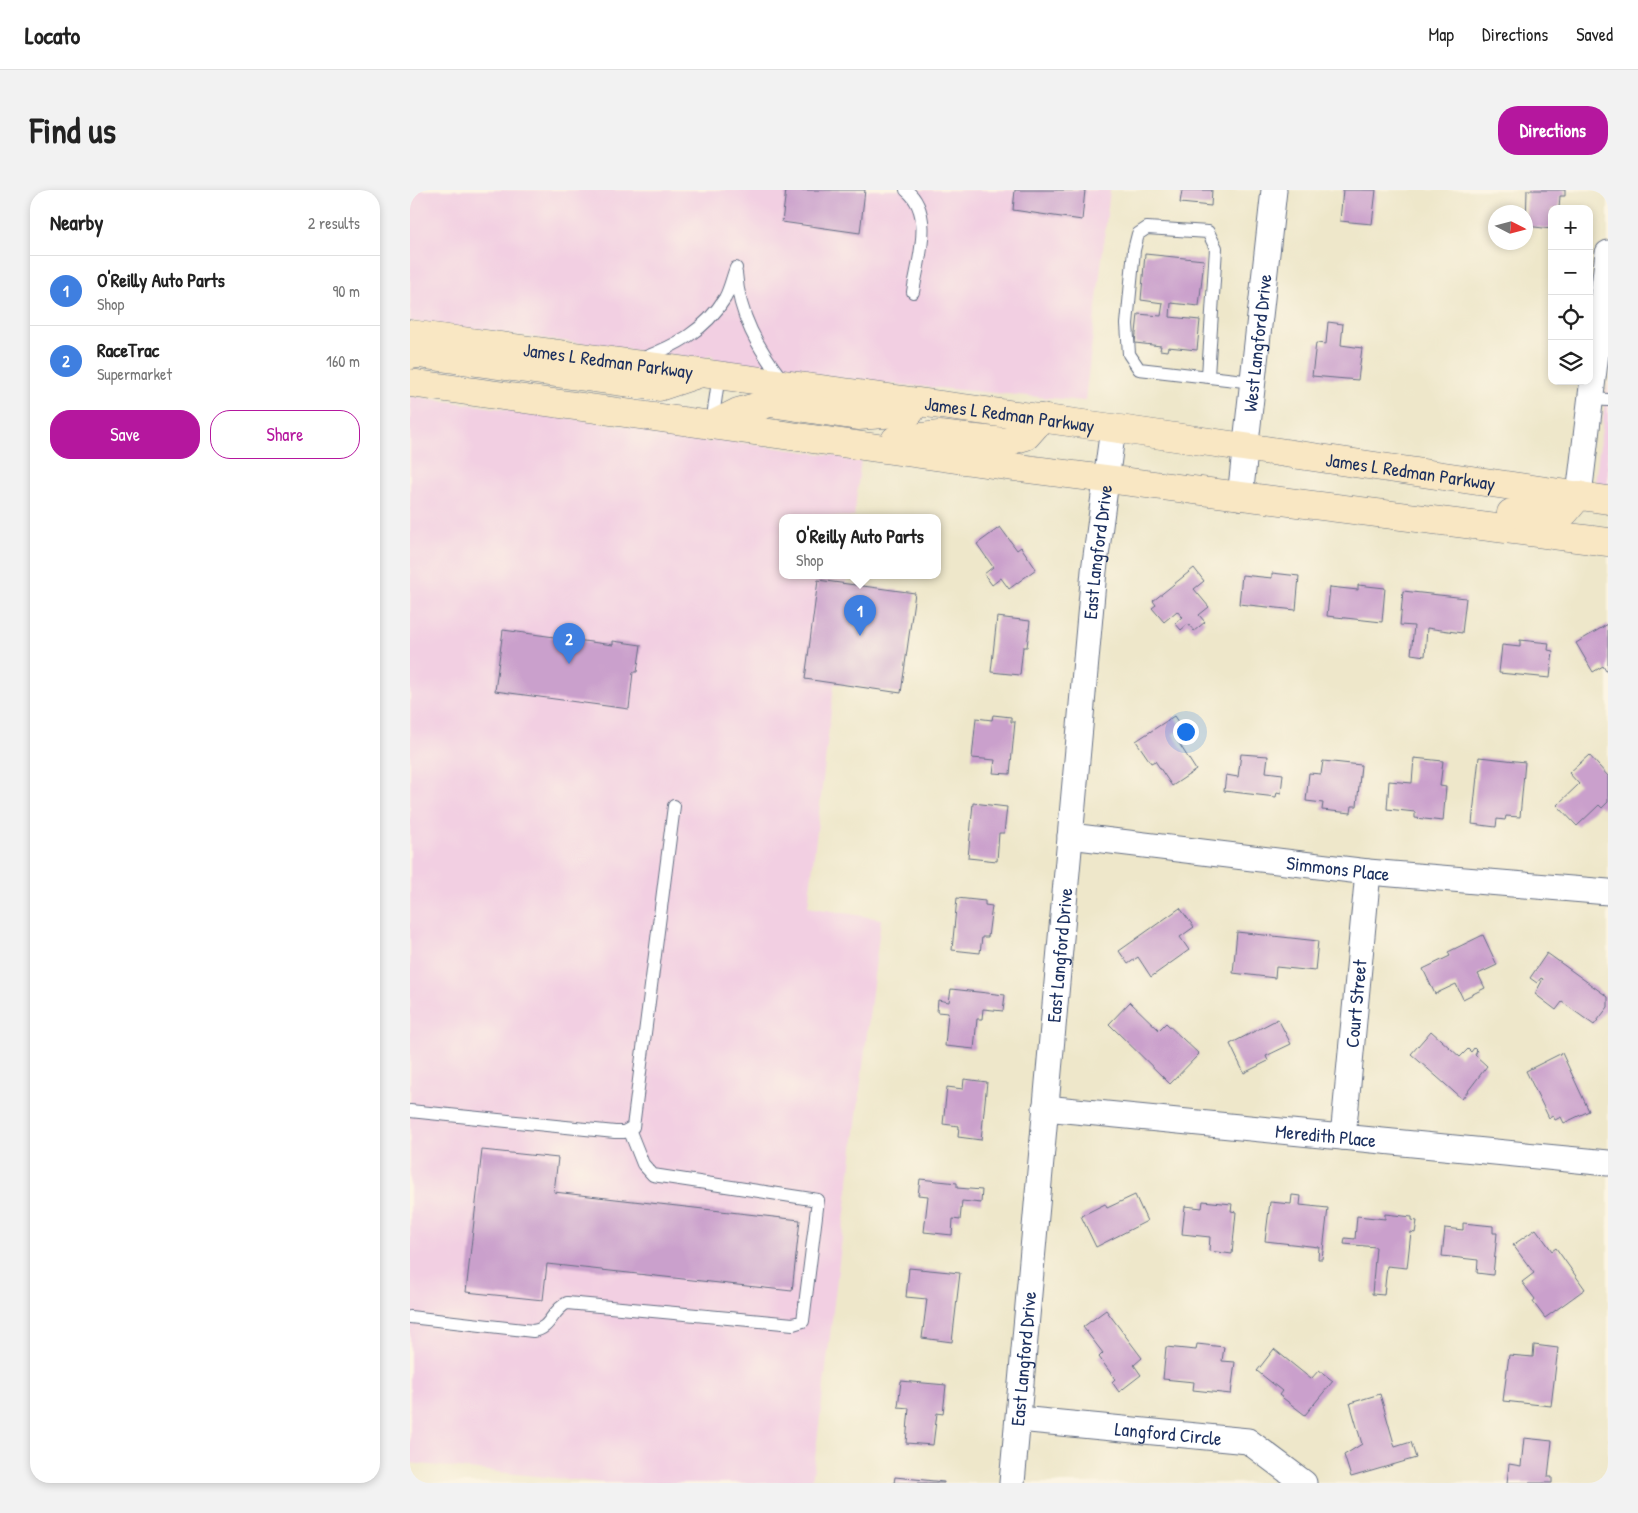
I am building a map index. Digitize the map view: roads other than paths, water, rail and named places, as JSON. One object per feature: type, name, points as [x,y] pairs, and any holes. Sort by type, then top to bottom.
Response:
[{"type":"main road","name":"James L Redman Parkway","points":[[410,334],[632,362],[1247,446],[1608,500]]},
{"type":"main road","points":[[410,355],[418,354],[659,387],[712,373]]},
{"type":"main road","points":[[410,383],[1240,497],[1608,542]]},
{"type":"main road","points":[[712,425],[738,412],[770,403],[858,416],[967,408]]},
{"type":"main road","points":[[856,445],[938,435],[1005,442],[1026,436],[1042,418]]},
{"type":"main road","points":[[1385,515],[1477,509],[1542,517],[1565,512],[1579,495]]},
{"type":"street","name":"West Langford Drive","points":[[1240,497],[1274,190]]},
{"type":"street","points":[[1579,495],[1599,400],[1608,253]]},
{"type":"street","name":"East Langford Drive","points":[[1012,1483],[1094,571],[1113,428]]},
{"type":"street","name":"Simmons Place","points":[[1070,836],[1368,872],[1608,892]]},
{"type":"street","name":"Court Street","points":[[1343,1137],[1368,872]]},
{"type":"street","name":"Meredith Place","points":[[1045,1108],[1608,1163]]},
{"type":"street","name":"Langford Circle","points":[[1019,1419],[1248,1441],[1304,1483]]},
{"type":"lane","points":[[906,190],[915,197],[921,213],[923,232],[913,292]]},
{"type":"lane","points":[[1208,376],[1216,248],[1208,232],[1147,228],[1138,234],[1134,250],[1127,324],[1128,354],[1139,368],[1254,382]]},
{"type":"lane","points":[[632,362],[676,346],[705,322],[725,297],[736,268],[737,288],[746,323],[762,353],[785,384]]},
{"type":"lane","points":[[712,373],[712,425]]},
{"type":"lane","points":[[410,1111],[615,1132],[624,1132],[633,1127],[647,1032],[674,806]]},
{"type":"lane","points":[[410,1317],[532,1331],[542,1330],[548,1325],[559,1307],[566,1303],[793,1324],[803,1321],[818,1200],[653,1176],[643,1164],[629,1129]]},
{"type":"place","name":"O'Reilly Auto Parts","points":[[860,636]]},
{"type":"place","name":"RaceTrac","points":[[569,664]]}]
